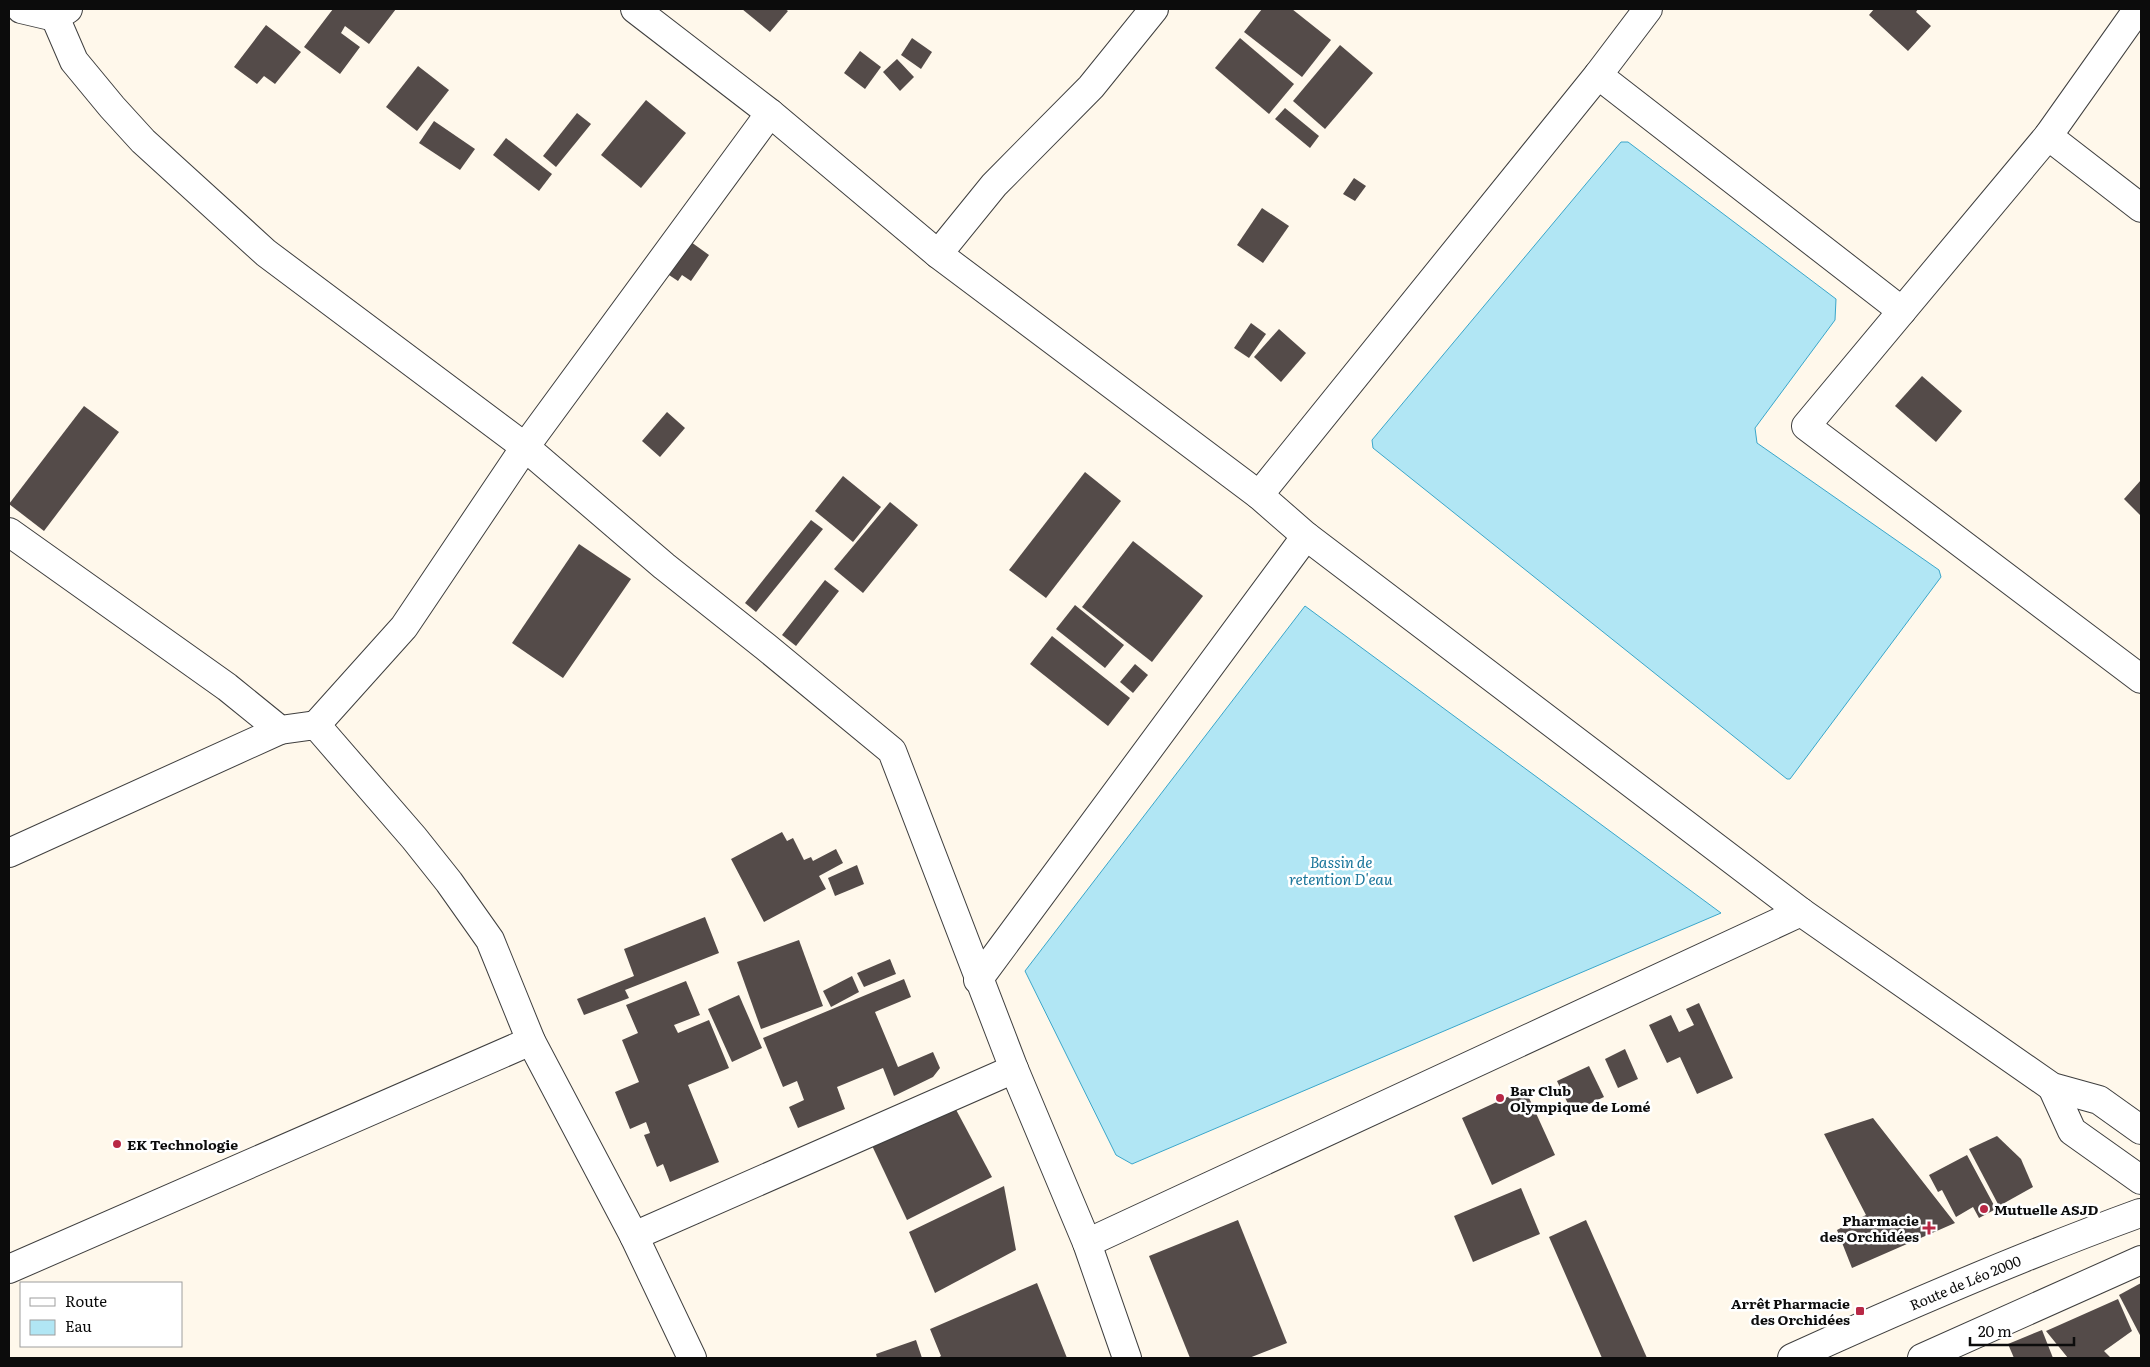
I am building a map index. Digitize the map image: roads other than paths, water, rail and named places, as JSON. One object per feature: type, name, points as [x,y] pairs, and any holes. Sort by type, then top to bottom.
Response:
[{"type":"street","points":[[21,9],[62,13],[74,61],[92,83],[143,141],[266,253],[525,447],[664,566],[892,751],[978,980],[1087,1244],[1127,1358]]},
{"type":"street","points":[[635,9],[770,114],[938,254],[1258,495],[1306,536],[1801,912],[2052,1087],[2100,1100],[2141,1130]]},
{"type":"street","points":[[938,254],[994,185],[1091,86],[1154,9]]},
{"type":"street","points":[[1258,495],[1598,75],[1648,9]]},
{"type":"street","points":[[2138,9],[2048,136],[1806,426],[2141,679]]},
{"type":"street","points":[[1598,75],[1902,311]]},
{"type":"street","points":[[9,853],[280,730],[316,725],[404,627],[525,447],[770,114]]},
{"type":"street","points":[[2048,136],[2141,208]]},
{"type":"street","points":[[9,532],[228,687],[280,730]]},
{"type":"street","points":[[978,980],[1306,536]]},
{"type":"street","points":[[316,725],[414,838],[449,882],[490,940],[531,1041],[634,1236],[692,1358]]},
{"type":"street","points":[[1087,1244],[1801,912]]},
{"type":"street","points":[[9,1269],[531,1041]]},
{"type":"street","points":[[634,1236],[1014,1069]]},
{"type":"street","points":[[2052,1087],[2072,1131],[2141,1180]]},
{"type":"street","name":"Route de Léo 2000","points":[[1792,1358],[2141,1209]]},
{"type":"street","points":[[1922,1358],[2141,1260]]},
{"type":"water","points":[[1621,142],[1628,142],[1836,299],[1835,320],[1755,428],[1757,443],[1939,570],[1941,577],[1790,779],[1787,779],[1373,448],[1372,440]]},
{"type":"water","name":"Bassin de retention D'eau","points":[[1305,606],[1721,913],[1132,1164],[1116,1155],[1025,971]]},
{"type":"place","name":"Bar Club Olympique de Lomé","points":[[1500,1098]]},
{"type":"place","name":"EK Technologie","points":[[117,1144]]},
{"type":"place","name":"Mutuelle ASJD","points":[[1984,1209]]},
{"type":"place","name":"Pharmacie des Orchidées","points":[[1929,1228]]},
{"type":"place","name":"Arrêt Pharmacie des Orchidées","points":[[1860,1311]]}]
